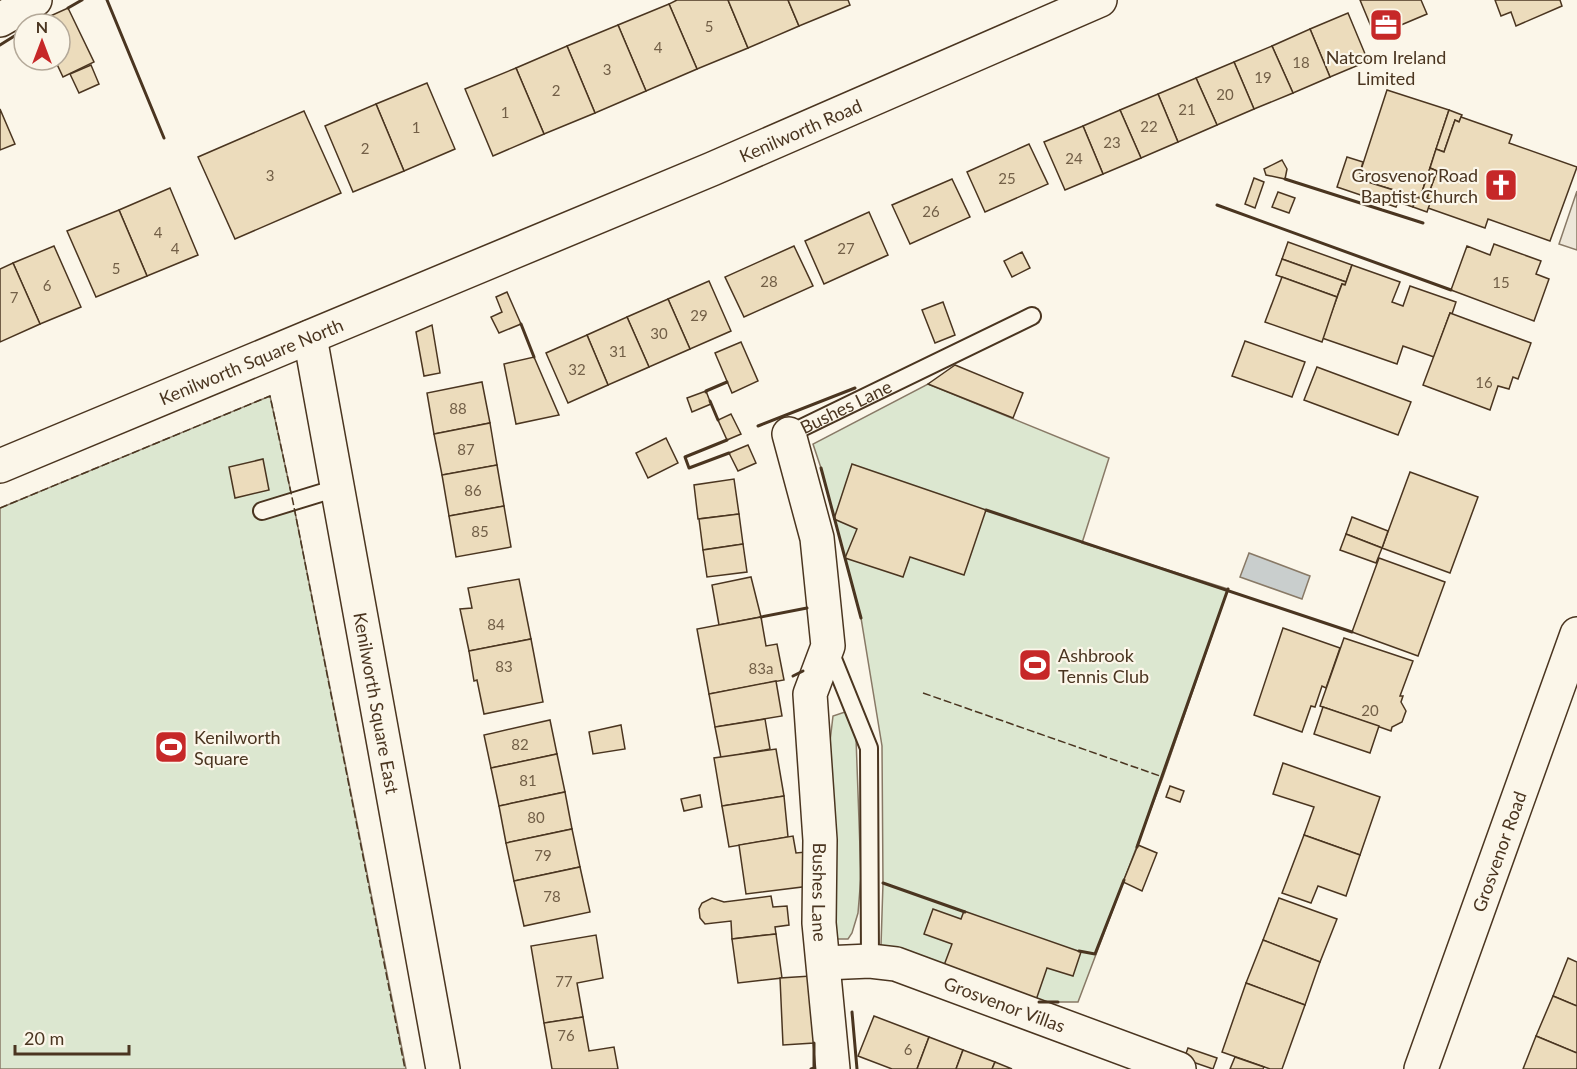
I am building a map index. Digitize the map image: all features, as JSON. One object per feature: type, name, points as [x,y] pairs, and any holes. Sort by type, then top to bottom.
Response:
[{"type":"street","points":[[0,20],[35,0]]},
{"type":"street","name":"Kenilworth Road","points":[[502,258],[723,165],[1100,0]]},
{"type":"street","name":"Kenilworth Square North","points":[[0,466],[502,258]]},
{"type":"street","name":"Kenilworth Square East","points":[[310,337],[443,1069]]},
{"type":"street","name":"Bushes Lane","points":[[789,434],[817,538],[828,646],[810,694],[820,840],[819,923],[833,1069]]},
{"type":"street","name":"Grosvenor Road","points":[[1421,1069],[1577,634]]},
{"type":"street","name":"Grosvenor Villas","points":[[824,963],[870,961],[896,964],[1179,1069]]},
{"type":"lane","name":"Bushes Lane","points":[[789,434],[1032,316]]},
{"type":"lane","points":[[262,511],[337,488]]},
{"type":"lane","name":"Bushes Lane","points":[[828,646],[869,748],[870,961]]},
{"type":"green space","name":"Ashbrook Tennis Club","points":[[928,384],[1109,458],[1082,543],[1228,589],[1163,777],[1078,1002],[1037,1002],[881,946],[882,746],[861,618],[813,444]]},
{"type":"green space","name":"Kenilworth Square","points":[[270,396],[406,1069],[0,1069],[0,508]]},
{"type":"green space","points":[[848,711],[856,738],[861,876],[858,913],[852,933],[848,939],[836,939],[829,750],[833,716]]},
{"type":"shaded area","points":[[1577,191],[1577,250],[1559,244]]},
{"type":"shaded area","points":[[1249,553],[1310,576],[1302,599],[1240,577]]},
{"type":"building","points":[[677,0],[728,0],[748,48],[697,69],[669,4]]},
{"type":"building","points":[[728,0],[788,0],[799,26],[748,48]]},
{"type":"building","points":[[788,0],[848,0],[850,5],[799,26]]},
{"type":"building","name":"Natcom Ireland Limited","points":[[1360,0],[1421,0],[1427,14],[1375,36]]},
{"type":"building","points":[[1495,0],[1560,0],[1562,6],[1516,26],[1511,12],[1501,16]]},
{"type":"building","points":[[669,4],[697,69],[646,91],[618,25]]},
{"type":"building","points":[[1348,13],[1368,61],[1330,77],[1310,29]]},
{"type":"building","points":[[72,16],[94,62],[63,77],[61,72],[72,72]]},
{"type":"building","points":[[618,25],[646,91],[595,113],[567,46]]},
{"type":"building","points":[[1310,29],[1330,77],[1293,93],[1272,46]]},
{"type":"building","points":[[567,46],[595,113],[544,134],[516,68]]},
{"type":"building","points":[[1272,46],[1293,93],[1254,109],[1234,62]]},
{"type":"building","points":[[1234,62],[1254,109],[1217,125],[1196,78]]},
{"type":"building","points":[[91,65],[99,84],[79,93],[70,74]]},
{"type":"building","points":[[516,68],[544,134],[493,156],[465,89]]},
{"type":"building","points":[[1196,78],[1217,125],[1178,142],[1158,94]]},
{"type":"building","points":[[427,83],[455,149],[404,171],[376,104]]},
{"type":"building","points":[[1387,90],[1449,110],[1420,198],[1358,179]]},
{"type":"building","points":[[1158,94],[1178,142],[1141,158],[1120,110]]},
{"type":"building","points":[[376,104],[404,171],[353,192],[325,126]]},
{"type":"building","points":[[0,109],[15,144],[0,150]]},
{"type":"building","points":[[1120,110],[1141,158],[1103,174],[1083,126]]},
{"type":"building","points":[[1449,110],[1462,115],[1459,122],[1455,120],[1444,152],[1436,149]]},
{"type":"building","points":[[304,111],[341,193],[235,239],[198,157]]},
{"type":"building","name":"Grosvenor Road Baptist Church","points":[[1461,117],[1512,135],[1509,143],[1577,167],[1550,241],[1488,219],[1485,228],[1428,208],[1431,200],[1427,198],[1437,171],[1430,168],[1436,149],[1444,152],[1455,120],[1459,122]]},
{"type":"building","points":[[1083,126],[1103,174],[1065,190],[1044,142]]},
{"type":"building","points":[[1029,144],[1048,184],[985,212],[967,172]]},
{"type":"building","points":[[1347,157],[1363,162],[1358,179],[1416,197],[1413,207],[1398,202],[1396,207],[1337,187]]},
{"type":"building","points":[[1282,160],[1287,169],[1285,179],[1266,175],[1264,169]]},
{"type":"building","points":[[1430,168],[1437,171],[1427,198],[1431,200],[1427,212],[1413,207],[1416,197],[1420,198]]},
{"type":"building","points":[[1254,178],[1264,182],[1255,208],[1245,204]]},
{"type":"building","points":[[952,179],[970,217],[910,244],[892,205]]},
{"type":"building","points":[[170,188],[198,255],[147,276],[119,210]]},
{"type":"building","points":[[1278,192],[1295,198],[1289,213],[1272,207]]},
{"type":"building","points":[[119,210],[147,276],[96,297],[67,231]]},
{"type":"building","points":[[869,212],[888,255],[824,284],[805,241]]},
{"type":"building","points":[[1288,242],[1352,265],[1346,282],[1282,259]]},
{"type":"building","points":[[1494,244],[1541,261],[1536,274],[1549,279],[1534,321],[1451,290],[1467,246],[1490,255]]},
{"type":"building","points":[[54,246],[81,307],[40,324],[13,263]]},
{"type":"building","points":[[794,246],[813,286],[744,317],[725,277]]},
{"type":"building","points":[[1022,252],[1030,268],[1012,277],[1004,261]]},
{"type":"building","points":[[1282,259],[1346,282],[1345,285],[1342,284],[1337,297],[1276,275]]},
{"type":"building","points":[[13,263],[40,324],[0,342],[0,269]]},
{"type":"building","points":[[1352,265],[1400,282],[1392,302],[1403,306],[1410,286],[1456,302],[1434,357],[1403,346],[1397,364],[1322,338],[1342,284],[1345,285]]},
{"type":"building","points":[[1282,277],[1337,297],[1322,342],[1265,322]]},
{"type":"building","points":[[709,281],[731,331],[690,349],[668,299]]},
{"type":"building","points":[[507,292],[521,324],[499,333],[491,317],[502,312],[496,297]]},
{"type":"building","points":[[668,299],[690,349],[649,367],[627,317]]},
{"type":"building","points":[[943,302],[955,335],[935,343],[922,310]]},
{"type":"building","points":[[1450,313],[1531,343],[1518,379],[1513,377],[1509,389],[1498,386],[1490,410],[1423,385]]},
{"type":"building","points":[[627,317],[649,367],[608,385],[587,335]]},
{"type":"building","points":[[432,325],[440,373],[424,376],[416,332]]},
{"type":"building","points":[[587,335],[608,385],[568,403],[546,353]]},
{"type":"building","points":[[1245,341],[1305,362],[1292,397],[1232,376]]},
{"type":"building","points":[[741,342],[758,381],[732,393],[715,353]]},
{"type":"building","points":[[534,357],[559,415],[516,424],[504,364]]},
{"type":"building","points":[[955,365],[1023,393],[1013,418],[928,384]]},
{"type":"building","points":[[1317,367],[1411,402],[1398,435],[1304,400]]},
{"type":"building","points":[[482,382],[490,423],[434,434],[427,393]]},
{"type":"building","points":[[706,391],[711,404],[692,412],[687,398]]},
{"type":"building","points":[[731,414],[741,434],[727,440],[718,420]]},
{"type":"building","points":[[490,423],[497,465],[442,475],[434,434]]},
{"type":"building","points":[[666,438],[678,463],[648,478],[636,453]]},
{"type":"building","points":[[748,445],[756,463],[738,471],[729,453]]},
{"type":"building","points":[[263,459],[269,490],[235,498],[229,467]]},
{"type":"building","points":[[852,464],[986,510],[964,575],[910,557],[903,577],[845,558],[857,529],[834,519]]},
{"type":"building","points":[[497,465],[504,506],[449,516],[442,475]]},
{"type":"building","points":[[1410,472],[1478,497],[1450,573],[1382,548]]},
{"type":"building","points":[[734,479],[739,514],[698,519],[694,485]]},
{"type":"building","points":[[504,506],[511,547],[456,557],[449,516]]},
{"type":"building","points":[[739,514],[743,544],[703,550],[699,519]]},
{"type":"building","points":[[1352,517],[1388,531],[1382,548],[1346,534]]},
{"type":"building","points":[[1346,534],[1382,548],[1376,563],[1340,550]]},
{"type":"building","points":[[743,544],[747,572],[707,577],[703,550]]},
{"type":"building","points":[[1379,558],[1445,582],[1418,656],[1352,632]]},
{"type":"building","points":[[751,577],[761,617],[719,625],[712,585]]},
{"type":"building","points":[[519,579],[531,639],[469,651],[460,609],[472,608],[468,588]]},
{"type":"building","points":[[761,617],[766,646],[777,644],[784,680],[709,694],[697,629]]},
{"type":"building","points":[[1283,628],[1340,648],[1326,688],[1322,686],[1315,707],[1311,706],[1302,732],[1254,715]]},
{"type":"building","points":[[1344,638],[1413,661],[1400,696],[1403,696],[1401,702],[1406,711],[1402,722],[1392,727],[1391,731],[1320,706]]},
{"type":"building","points":[[531,639],[543,702],[484,714],[477,680],[474,681],[469,651]]},
{"type":"building","points":[[776,681],[782,716],[715,727],[709,694]]},
{"type":"building","points":[[1323,707],[1379,726],[1370,753],[1314,734]]},
{"type":"building","points":[[765,719],[770,749],[721,758],[715,727]]},
{"type":"building","points":[[550,720],[557,754],[491,768],[484,735]]},
{"type":"building","points":[[621,725],[625,749],[593,754],[589,732]]},
{"type":"building","points":[[776,749],[784,796],[722,806],[714,758]]},
{"type":"building","points":[[557,754],[565,792],[499,806],[491,768]]},
{"type":"building","points":[[1283,763],[1380,797],[1360,855],[1304,835],[1314,807],[1273,794]]},
{"type":"building","points":[[1170,786],[1184,791],[1180,802],[1166,797]]},
{"type":"building","points":[[565,792],[572,829],[506,843],[499,806]]},
{"type":"building","points":[[700,795],[702,807],[684,811],[681,799]]},
{"type":"building","points":[[784,796],[788,837],[729,847],[722,806]]},
{"type":"building","points":[[572,829],[580,867],[514,881],[506,843]]},
{"type":"building","points":[[1304,835],[1360,855],[1346,896],[1318,886],[1311,903],[1282,893]]},
{"type":"building","points":[[793,836],[796,853],[806,852],[810,886],[746,894],[739,845]]},
{"type":"building","points":[[1138,845],[1157,853],[1142,891],[1123,882]]},
{"type":"building","points":[[580,867],[590,912],[524,926],[514,881]]},
{"type":"building","points":[[771,896],[773,907],[787,906],[789,925],[775,927],[776,934],[732,939],[731,921],[705,924],[700,918],[699,909],[702,903],[712,898],[724,902]]},
{"type":"building","points":[[1279,898],[1337,919],[1320,962],[1263,940]]},
{"type":"building","points":[[933,909],[961,919],[964,911],[1081,952],[1073,976],[1047,968],[1036,1000],[943,968],[952,944],[924,934]]},
{"type":"building","points":[[776,934],[782,978],[738,983],[732,939]]},
{"type":"building","points":[[596,935],[603,978],[577,983],[583,1017],[544,1023],[531,946]]},
{"type":"building","points":[[1263,940],[1320,962],[1305,1005],[1246,983]]},
{"type":"building","points":[[1568,958],[1577,962],[1577,1006],[1553,996]]},
{"type":"building","points":[[811,976],[814,1043],[783,1045],[780,978]]},
{"type":"building","points":[[1246,983],[1305,1005],[1282,1069],[1270,1069],[1222,1052]]},
{"type":"building","points":[[1553,996],[1577,1006],[1577,1053],[1536,1036]]},
{"type":"building","points":[[874,1016],[929,1037],[917,1069],[892,1069],[858,1056]]},
{"type":"building","points":[[583,1017],[589,1051],[614,1047],[618,1069],[552,1069],[544,1023]]},
{"type":"building","points":[[1536,1036],[1577,1053],[1577,1069],[1523,1069]]},
{"type":"building","points":[[929,1037],[963,1050],[956,1069],[917,1069]]},
{"type":"building","points":[[1188,1048],[1217,1058],[1213,1069],[1184,1059]]},
{"type":"building","points":[[963,1050],[995,1062],[992,1069],[956,1069]]},
{"type":"building","points":[[1235,1057],[1264,1067],[1263,1069],[1230,1069]]},
{"type":"building","points":[[995,1062],[1012,1069],[992,1069]]},
{"type":"fence","points":[[0,508],[270,396],[405,1069]]},
{"type":"fence","points":[[923,693],[1163,777]]},
{"type":"wall","points":[[68,8],[82,0]]},
{"type":"wall","points":[[107,0],[164,138]]},
{"type":"wall","points":[[0,45],[12,38]]},
{"type":"wall","points":[[1285,179],[1423,223]]},
{"type":"wall","points":[[1217,205],[1451,290]]},
{"type":"wall","points":[[521,324],[534,357]]},
{"type":"wall","points":[[706,392],[727,382]]},
{"type":"wall","points":[[758,426],[855,388]]},
{"type":"wall","points":[[710,401],[718,420]]},
{"type":"wall","points":[[727,440],[685,457],[689,468],[729,453]]},
{"type":"wall","points":[[821,468],[861,618]]},
{"type":"wall","points":[[986,510],[1352,632]]},
{"type":"wall","points":[[1137,847],[1228,589]]},
{"type":"wall","points":[[761,617],[807,608]]},
{"type":"wall","points":[[793,676],[803,671]]},
{"type":"wall","points":[[1079,951],[1095,954],[1124,880]]},
{"type":"wall","points":[[883,883],[965,912]]},
{"type":"wall","points":[[1039,1002],[1058,1002]]},
{"type":"wall","points":[[852,1012],[857,1069]]},
{"type":"wall","points":[[811,1069],[814,1068],[814,1043]]},
{"type":"place","name":"Natcom Ireland Limited","points":[[1386,25]]},
{"type":"place","name":"Grosvenor Road Baptist Church","points":[[1501,185]]},
{"type":"place","name":"Ashbrook Tennis Club","points":[[1035,665]]},
{"type":"place","name":"Kenilworth Square","points":[[171,747]]}]
